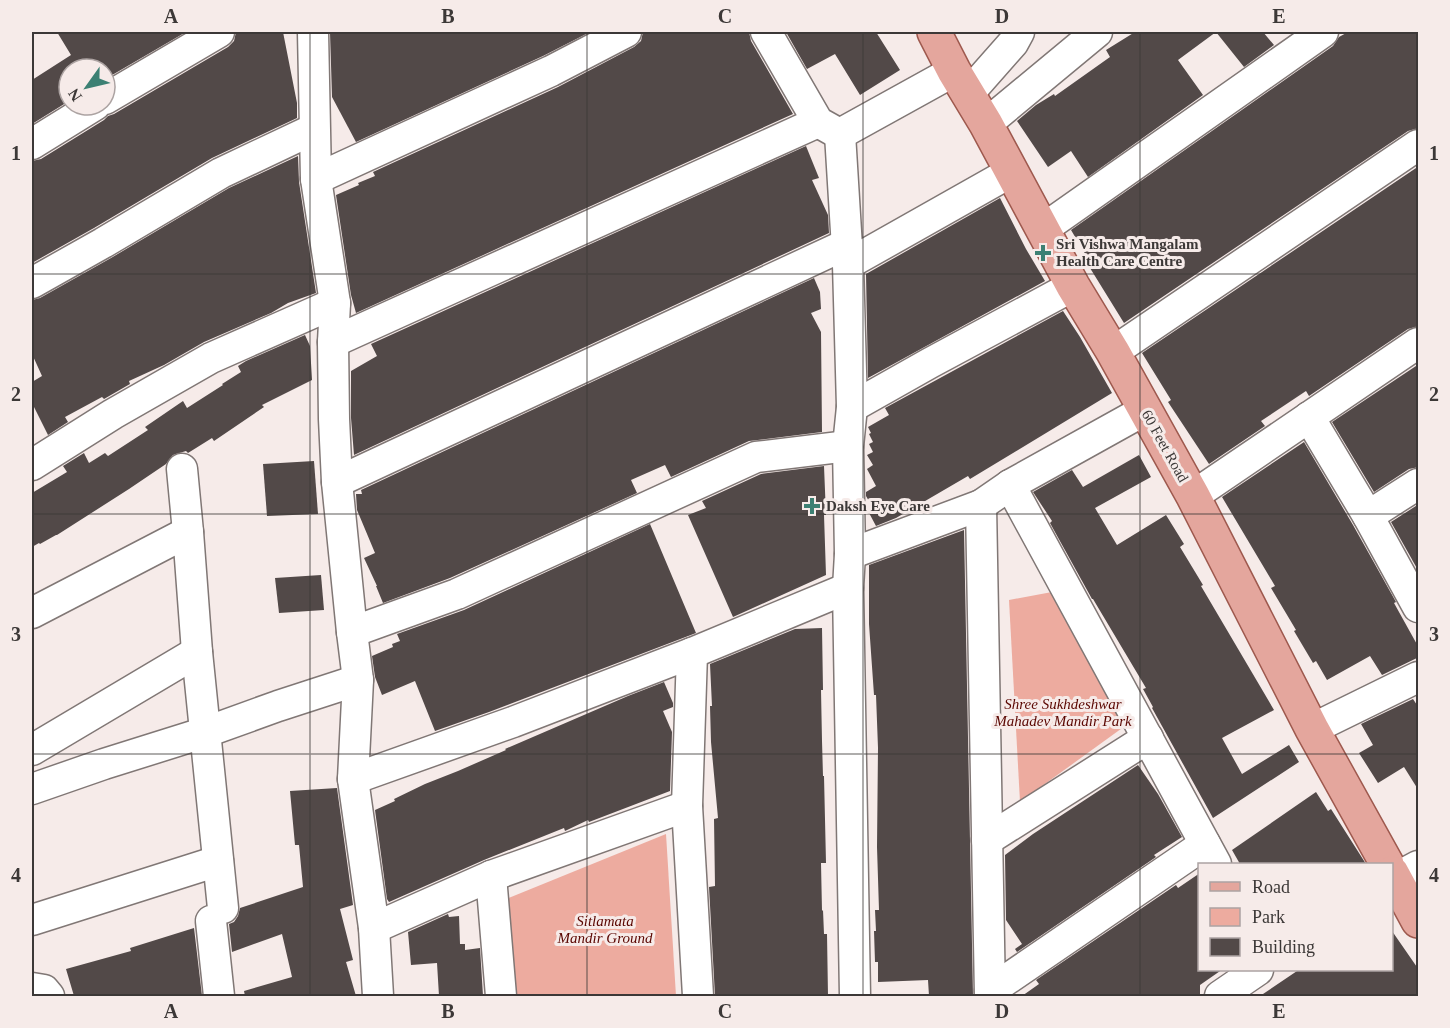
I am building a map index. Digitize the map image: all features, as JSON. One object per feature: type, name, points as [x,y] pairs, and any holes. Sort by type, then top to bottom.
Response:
[{"type":"main road","name":"60 Feet Road","points":[[934,32],[1073,286],[1113,352],[1193,496],[1312,729],[1392,863]]},
{"type":"main road","name":"60 Feet Road","points":[[1397,872],[1419,921]]},
{"type":"street","points":[[117,92],[219,32]]},
{"type":"street","points":[[313,32],[316,179],[335,303],[333,342],[337,482],[358,680],[353,779],[374,928],[378,996]]},
{"type":"street","points":[[316,179],[551,70],[626,32]]},
{"type":"street","points":[[766,32],[829,128],[848,254],[852,407],[848,446],[850,554],[848,588],[855,996]]},
{"type":"street","points":[[333,342],[829,128],[961,82],[1013,43],[1019,32]]},
{"type":"street","points":[[986,124],[1097,32]]},
{"type":"street","points":[[1043,229],[1323,32]]},
{"type":"street","points":[[32,144],[76,117]]},
{"type":"street","points":[[32,283],[221,173],[314,129]]},
{"type":"street","points":[[1113,352],[1419,145]]},
{"type":"street","points":[[337,482],[848,254],[1011,172]]},
{"type":"street","points":[[852,407],[1073,286]]},
{"type":"street","points":[[32,465],[113,414],[211,358],[335,303]]},
{"type":"street","points":[[1193,496],[1419,343]]},
{"type":"street","points":[[850,554],[981,505],[1010,485],[1145,410]]},
{"type":"street","points":[[1309,417],[1419,607]]},
{"type":"street","points":[[352,632],[457,594],[756,458],[848,446]]},
{"type":"street","points":[[182,469],[218,861],[219,996]]},
{"type":"street","points":[[1368,516],[1419,484]]},
{"type":"street","points":[[990,994],[1210,854],[1010,485]]},
{"type":"street","points":[[981,505],[990,994]]},
{"type":"street","points":[[32,613],[188,532]]},
{"type":"street","points":[[353,779],[513,722],[692,653],[848,588]]},
{"type":"street","points":[[32,750],[197,652]]},
{"type":"street","points":[[692,653],[687,806],[698,996]]},
{"type":"street","points":[[1312,729],[1419,676]]},
{"type":"street","points":[[32,789],[358,680]]},
{"type":"street","points":[[987,840],[1148,738]]},
{"type":"street","points":[[374,928],[491,876],[687,806]]},
{"type":"street","points":[[32,920],[218,861]]},
{"type":"street","points":[[491,876],[501,996]]},
{"type":"street","points":[[1220,996],[1255,971]]},
{"type":"street","points":[[32,988],[44,990],[50,996]]},
{"type":"green space","name":"Shree Sukhdeshwar Mahadev Mandir Park","points":[[1052,592],[1125,726],[1020,802],[1009,600]]},
{"type":"green space","name":"Sitlamata Mandir Ground","points":[[666,834],[676,996],[508,996],[501,901]]},
{"type":"building","points":[[57,32],[186,32],[117,72],[117,57],[68,57],[71,55]]},
{"type":"building","points":[[236,32],[283,32],[297,103],[297,118],[212,158],[32,263],[32,161],[41,159],[107,117],[117,117],[117,112],[228,47],[234,41]]},
{"type":"building","points":[[330,32],[590,32],[356,142],[332,97]]},
{"type":"building","points":[[643,32],[749,32],[751,41],[793,114],[356,313],[351,295],[336,195],[375,176],[373,172],[558,87],[634,47],[641,41]]},
{"type":"building","points":[[786,32],[876,32],[900,70],[860,95],[835,54],[807,69]]},
{"type":"building","points":[[1135,32],[1216,32],[1178,60],[1203,95],[1088,177],[1071,151],[1048,167],[1017,121],[1036,105],[1054,94],[1055,96],[1110,57],[1106,50]]},
{"type":"building","points":[[1216,32],[1263,32],[1274,45],[1244,67]]},
{"type":"building","points":[[1348,32],[1419,32],[1419,128],[1408,131],[1124,323],[1090,268],[1093,267],[1071,230],[1333,46],[1339,37]]},
{"type":"building","points":[[57,64],[57,108],[32,124],[32,80]]},
{"type":"building","points":[[806,146],[819,178],[812,180],[828,215],[829,233],[354,455],[351,371],[377,356],[371,344]]},
{"type":"building","points":[[298,156],[299,182],[316,293],[288,303],[271,313],[204,342],[164,365],[129,381],[130,384],[104,399],[102,397],[65,417],[68,422],[48,435],[32,403],[32,382],[42,376],[32,354],[32,300],[40,298],[111,258],[229,188]]},
{"type":"building","points":[[1419,166],[1419,326],[1408,329],[1309,396],[1306,391],[1261,421],[1265,426],[1209,464],[1168,402],[1171,400],[1142,353]]},
{"type":"building","points":[[1000,198],[1045,281],[868,378],[866,274]]},
{"type":"building","points":[[814,278],[820,292],[821,309],[811,313],[821,332],[822,432],[749,441],[671,477],[665,465],[631,480],[637,493],[450,578],[383,603],[364,558],[375,553],[357,510],[356,494],[362,494],[361,490]]},
{"type":"building","points":[[1063,311],[1112,393],[970,479],[968,476],[896,518],[876,526],[868,511],[873,508],[866,496],[866,492],[876,486],[867,469],[873,465],[867,455],[873,452],[869,444],[873,442],[868,427],[889,415],[885,408]]},
{"type":"building","points":[[305,335],[310,346],[312,380],[262,405],[264,407],[214,441],[212,438],[188,453],[186,451],[173,455],[166,464],[129,489],[57,535],[32,547],[32,493],[67,472],[63,466],[84,453],[89,463],[105,453],[108,456],[148,430],[145,427],[183,401],[187,408],[223,385],[241,372],[238,366],[246,361]]},
{"type":"building","points":[[1419,364],[1419,467],[1409,469],[1374,492],[1332,422]]},
{"type":"building","points":[[1304,442],[1396,602],[1394,603],[1419,648],[1419,657],[1382,675],[1370,656],[1327,680],[1316,661],[1313,663],[1294,631],[1296,630],[1271,588],[1275,586],[1222,497]]},
{"type":"building","points":[[1139,455],[1151,477],[1095,508],[1117,545],[1166,515],[1184,544],[1180,547],[1203,585],[1201,586],[1274,710],[1222,738],[1242,774],[1289,745],[1299,762],[1213,818],[1152,708],[1143,689],[1146,688],[1092,599],[1050,523],[1052,521],[1033,492],[1072,470],[1083,487]]},
{"type":"building","points":[[314,461],[318,514],[267,516],[263,464]]},
{"type":"building","points":[[824,466],[826,575],[733,617],[688,515],[706,508],[702,501],[761,474]]},
{"type":"building","points":[[1419,504],[1419,572],[1391,522]]},
{"type":"building","points":[[650,524],[696,633],[435,731],[415,681],[382,695],[375,677],[372,656],[393,647],[392,644],[400,641],[397,634],[464,610]]},
{"type":"building","points":[[964,530],[973,996],[929,996],[928,980],[878,982],[878,962],[875,962],[875,910],[879,910],[878,748],[876,695],[874,695],[869,624],[869,565]]},
{"type":"building","points":[[321,575],[324,610],[279,613],[275,578]]},
{"type":"building","points":[[822,628],[823,690],[821,690],[826,863],[821,863],[822,911],[824,934],[827,934],[828,996],[715,996],[709,887],[715,886],[714,819],[718,818],[711,742],[710,664],[795,629]]},
{"type":"building","points":[[664,682],[673,703],[673,707],[663,711],[672,732],[670,791],[589,822],[588,820],[565,831],[564,828],[389,902],[375,810],[425,784]]},
{"type":"building","points":[[1413,699],[1419,708],[1419,791],[1404,767],[1378,783],[1359,753],[1373,745],[1361,724]]},
{"type":"building","points":[[1138,765],[1158,794],[1182,837],[1017,952],[1015,949],[1022,944],[1006,920],[1005,855]]},
{"type":"building","points":[[337,788],[353,905],[340,909],[353,960],[346,962],[356,996],[245,996],[244,991],[292,977],[282,934],[232,952],[229,924],[234,922],[240,908],[303,887],[299,845],[295,845],[290,791]]},
{"type":"building","points":[[1316,792],[1328,811],[1331,809],[1365,863],[1239,863],[1232,850]]},
{"type":"building","points":[[1198,874],[1198,971],[1220,971],[1200,985],[1200,996],[1022,996],[1039,984],[1036,980],[1176,885],[1178,888]]},
{"type":"building","points":[[448,914],[449,917],[459,916],[460,944],[465,944],[465,950],[480,948],[483,996],[439,996],[437,963],[411,965],[408,932]]},
{"type":"building","points":[[194,928],[202,996],[74,996],[66,969],[131,951],[130,948]]},
{"type":"building","points":[[1393,932],[1419,970],[1419,996],[1260,996],[1297,971],[1393,971]]},
{"type":"place","name":"Sri Vishwa Mangalam Health Care Centre","points":[[1043,253]]},
{"type":"place","name":"Daksh Eye Care","points":[[812,506]]}]
